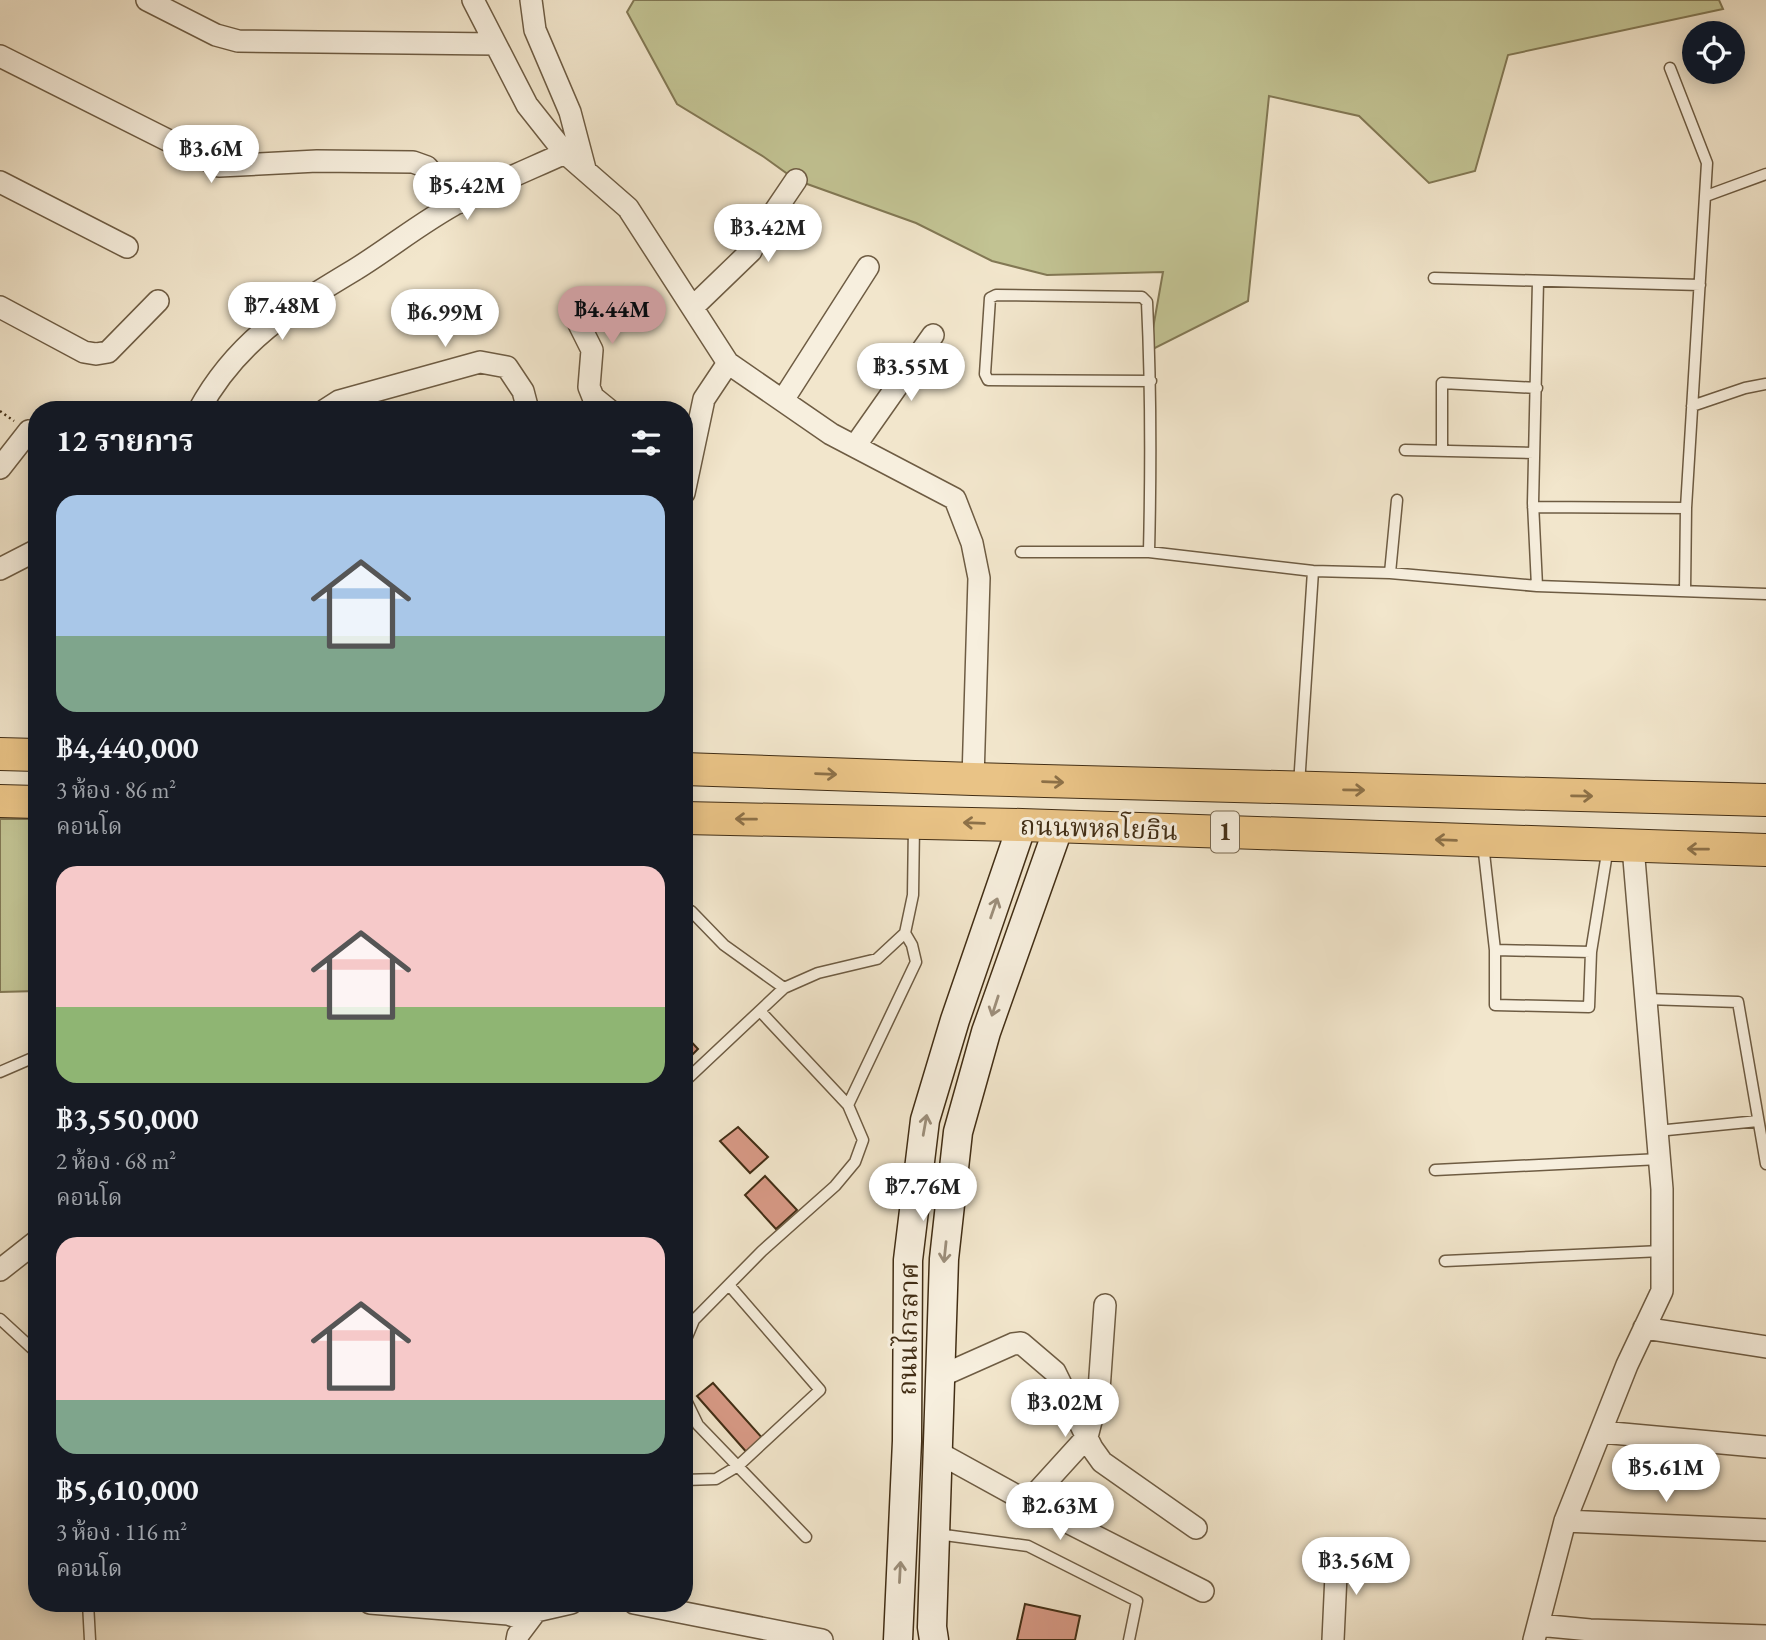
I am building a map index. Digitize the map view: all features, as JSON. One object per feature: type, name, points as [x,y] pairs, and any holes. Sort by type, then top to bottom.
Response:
[{"type":"main road","points":[[0,754],[28,755]]},
{"type":"main road","name":"ถนนพหลโยธิน","points":[[693,769],[1766,800]]},
{"type":"main road","points":[[0,801],[28,802]]},
{"type":"main road","name":"ถนนพหลโยธิน","points":[[693,818],[1059,826],[1766,850]]},
{"type":"main road","name":"ถนนไกรลาศ","points":[[898,1640],[907,1441],[908,1259],[925,1121],[1022,825]]},
{"type":"main road","name":"ถนนไกรลาศ","points":[[934,1640],[932,1627],[943,1259],[958,1132],[986,1032],[1059,826]]},
{"type":"street","points":[[147,0],[216,35],[238,41],[495,44]]},
{"type":"street","points":[[473,0],[527,105],[565,153],[628,208],[728,363],[831,434],[956,499],[972,543],[979,578],[973,779]]},
{"type":"street","points":[[531,0],[535,30],[570,112],[585,169]]},
{"type":"street","points":[[0,56],[219,166],[317,161],[414,162],[427,167],[457,203]]},
{"type":"street","points":[[205,401],[241,351],[277,318],[457,203],[565,153]]},
{"type":"street","points":[[693,307],[751,251],[758,236],[796,180]]},
{"type":"street","points":[[0,182],[127,247]]},
{"type":"street","points":[[783,400],[868,267]]},
{"type":"street","points":[[0,307],[84,352],[96,354],[108,352],[158,301]]},
{"type":"street","points":[[570,308],[592,349],[589,387],[598,401]]},
{"type":"street","points":[[855,446],[933,335]]},
{"type":"street","points":[[339,401],[480,362],[507,367],[523,391],[526,401]]},
{"type":"street","points":[[693,451],[704,399],[728,363]]},
{"type":"street","points":[[0,468],[28,432]]},
{"type":"street","points":[[0,569],[28,555]]},
{"type":"street","points":[[1621,847],[1646,999],[1662,1189],[1662,1291],[1564,1521],[1536,1632],[1766,1636]]},
{"type":"street","points":[[0,1270],[28,1248]]},
{"type":"street","points":[[1028,1502],[1087,1437],[1099,1390],[1105,1305]]},
{"type":"street","points":[[1644,1328],[1766,1347]]},
{"type":"street","points":[[941,1376],[1013,1344],[1021,1343],[1055,1372],[1091,1448],[1102,1462],[1196,1528]]},
{"type":"street","points":[[1601,1432],[1766,1447]]},
{"type":"street","points":[[939,1452],[1028,1502],[1203,1591]]},
{"type":"street","points":[[1564,1521],[1766,1530]]},
{"type":"street","points":[[1333,1640],[1337,1553]]},
{"type":"street","points":[[483,1612],[508,1614],[528,1621]]},
{"type":"street","points":[[517,1640],[517,1635],[535,1612]]},
{"type":"street","points":[[680,1612],[822,1640]]},
{"type":"lane","points":[[1670,68],[1707,163],[1686,508],[1685,591]]},
{"type":"lane","points":[[1706,196],[1766,174]]},
{"type":"lane","points":[[1434,278],[1700,285]]},
{"type":"lane","points":[[1537,586],[1533,507],[1538,281]]},
{"type":"lane","points":[[1149,552],[1150,381],[1147,302],[1142,297],[996,295],[990,298],[985,374],[988,380],[1150,381]]},
{"type":"lane","points":[[1442,451],[1442,383],[1537,388]]},
{"type":"lane","points":[[1692,407],[1745,388],[1766,384]]},
{"type":"lane","points":[[1405,450],[1534,453]]},
{"type":"lane","points":[[1390,573],[1397,500]]},
{"type":"lane","points":[[1533,507],[1686,508]]},
{"type":"lane","points":[[1021,552],[1149,552],[1313,571],[1390,573],[1537,586],[1766,594]]},
{"type":"lane","points":[[1299,788],[1313,571]]},
{"type":"lane","points":[[693,1073],[784,988],[818,973],[877,959],[905,933],[913,895],[914,822]]},
{"type":"lane","points":[[1483,842],[1495,950],[1495,1005],[1589,1007],[1591,953],[1621,847]]},
{"type":"lane","points":[[693,913],[724,945],[784,988]]},
{"type":"lane","points":[[848,1105],[916,962],[912,945],[905,933]]},
{"type":"lane","points":[[1495,950],[1591,953]]},
{"type":"lane","points":[[1646,999],[1738,1002],[1766,1164]]},
{"type":"lane","points":[[693,1322],[762,1251],[835,1185],[855,1162],[863,1140],[848,1105],[760,1010]]},
{"type":"lane","points":[[0,1072],[28,1060]]},
{"type":"lane","points":[[1657,1131],[1758,1121]]},
{"type":"lane","points":[[1435,1170],[1660,1159]]},
{"type":"lane","points":[[1445,1261],[1662,1251]]},
{"type":"lane","points":[[693,1480],[716,1479],[738,1466],[820,1390],[729,1285]]},
{"type":"lane","points":[[0,1319],[28,1345]]},
{"type":"lane","points":[[693,1415],[698,1425],[806,1537]]},
{"type":"lane","points":[[936,1534],[1028,1546],[1137,1601],[1129,1640]]},
{"type":"lane","points":[[88,1612],[90,1640]]},
{"type":"green space","points":[[634,0],[1719,0],[1723,9],[1508,55],[1475,171],[1429,183],[1359,116],[1269,96],[1248,301],[1149,351],[1163,272],[1047,275],[992,261],[916,223],[796,180],[764,157],[677,104],[627,12]]},
{"type":"green space","points":[[0,819],[28,819],[28,991],[0,992]]},
{"type":"building","points":[[738,1127],[768,1157],[750,1173],[720,1141]]},
{"type":"building","points":[[765,1176],[797,1210],[776,1229],[745,1195]]},
{"type":"building","points":[[713,1383],[765,1441],[749,1455],[697,1396]]},
{"type":"building","points":[[1025,1604],[1080,1616],[1075,1640],[1017,1640]]}]
